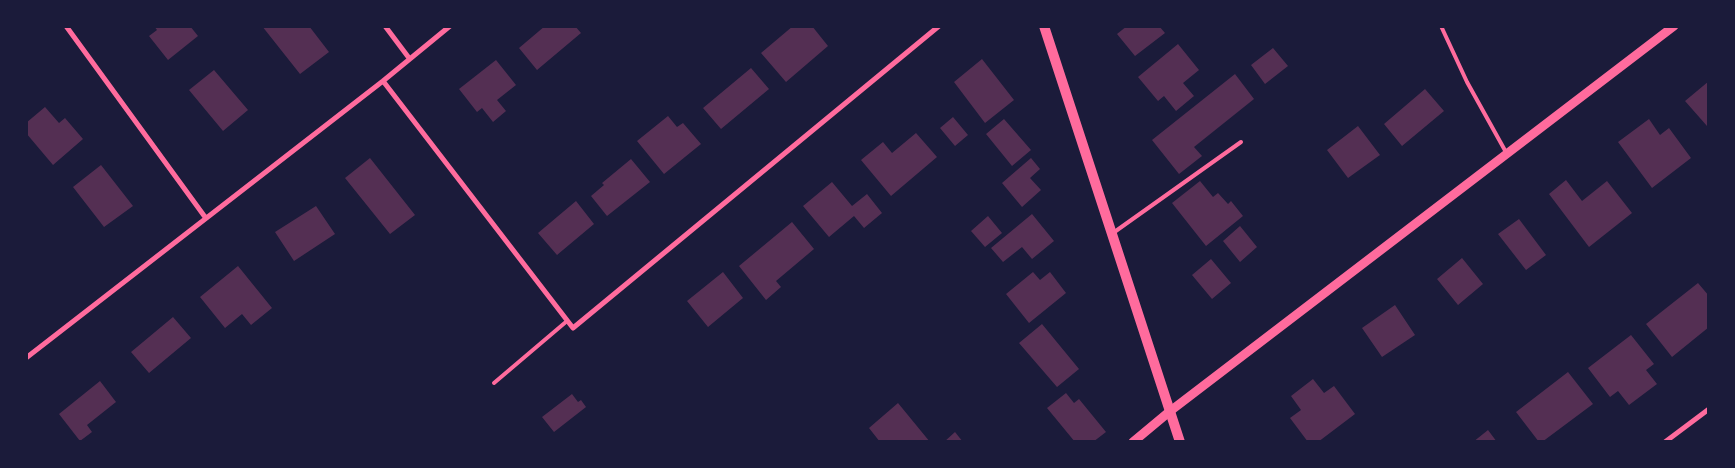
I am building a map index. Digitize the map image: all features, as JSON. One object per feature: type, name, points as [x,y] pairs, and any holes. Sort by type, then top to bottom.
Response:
[{"type":"main road","points":[[1044,26],[1180,442]]},
{"type":"street","points":[[66,26],[205,217]]},
{"type":"street","points":[[385,26],[409,58]]},
{"type":"street","points":[[26,358],[450,26]]},
{"type":"street","points":[[382,81],[572,328],[939,26]]},
{"type":"street","points":[[1133,442],[1169,412],[1674,26]]},
{"type":"street","points":[[1665,442],[1709,409]]},
{"type":"lane","points":[[1441,26],[1467,82],[1507,154]]},
{"type":"lane","points":[[1111,234],[1241,142]]},
{"type":"lane","points":[[494,383],[567,321]]},
{"type":"building","points":[[154,26],[190,26],[198,36],[168,60],[149,36],[157,30]]},
{"type":"building","points":[[262,26],[309,26],[329,52],[300,74]]},
{"type":"building","points":[[545,26],[575,26],[581,33],[537,70],[519,48]]},
{"type":"building","points":[[793,26],[812,26],[828,46],[786,82],[761,53]]},
{"type":"building","points":[[1127,26],[1159,26],[1165,33],[1135,56],[1117,34]]},
{"type":"building","points":[[1178,44],[1199,70],[1183,83],[1194,96],[1176,111],[1164,96],[1158,101],[1138,77]]},
{"type":"building","points":[[1273,48],[1288,66],[1265,84],[1251,65]]},
{"type":"building","points":[[982,59],[1014,100],[985,123],[954,82]]},
{"type":"building","points":[[496,60],[516,85],[497,100],[506,111],[493,122],[482,108],[477,112],[459,89]]},
{"type":"building","points":[[751,68],[769,89],[721,129],[703,108]]},
{"type":"building","points":[[214,70],[248,110],[223,131],[189,90]]},
{"type":"building","points":[[1235,74],[1254,99],[1194,147],[1202,156],[1179,174],[1152,140]]},
{"type":"building","points":[[1709,81],[1709,125],[1707,126],[1685,101]]},
{"type":"building","points":[[1425,89],[1444,111],[1402,146],[1384,124]]},
{"type":"building","points":[[45,107],[59,123],[65,118],[83,139],[53,165],[26,133],[26,123]]},
{"type":"building","points":[[668,116],[677,127],[683,123],[701,144],[664,174],[637,141]]},
{"type":"building","points":[[953,117],[968,135],[955,146],[940,128]]},
{"type":"building","points":[[1004,119],[1031,150],[1012,166],[986,134]]},
{"type":"building","points":[[1649,119],[1660,135],[1669,128],[1691,158],[1652,188],[1618,142]]},
{"type":"building","points":[[1358,126],[1380,155],[1348,178],[1327,150]]},
{"type":"building","points":[[916,133],[937,157],[891,196],[861,160],[883,142],[892,153]]},
{"type":"building","points":[[370,158],[415,215],[390,234],[345,178]]},
{"type":"building","points":[[1031,158],[1040,169],[1030,178],[1041,190],[1022,207],[1002,183]]},
{"type":"building","points":[[631,159],[650,182],[607,216],[591,196],[604,185],[602,183]]},
{"type":"building","points":[[101,165],[133,206],[104,227],[73,187]]},
{"type":"building","points":[[1566,180],[1582,201],[1607,181],[1632,213],[1589,247],[1549,194]]},
{"type":"building","points":[[1200,181],[1213,197],[1218,193],[1228,204],[1231,201],[1243,216],[1206,246],[1172,203]]},
{"type":"building","points":[[832,182],[852,206],[867,194],[882,213],[864,228],[854,216],[829,237],[803,206]]},
{"type":"building","points":[[576,201],[594,224],[557,255],[538,233]]},
{"type":"building","points":[[316,206],[335,234],[294,261],[275,232]]},
{"type":"building","points":[[1032,214],[1054,241],[1032,259],[1022,247],[1003,262],[991,248]]},
{"type":"building","points":[[988,216],[1002,233],[985,247],[971,231]]},
{"type":"building","points":[[1519,219],[1546,255],[1526,270],[1498,234]]},
{"type":"building","points":[[792,222],[814,249],[776,281],[781,287],[766,300],[739,266]]},
{"type":"building","points":[[1240,226],[1257,247],[1240,262],[1223,241]]},
{"type":"building","points":[[1462,258],[1483,284],[1458,305],[1437,279]]},
{"type":"building","points":[[1211,259],[1231,283],[1212,299],[1192,275]]},
{"type":"building","points":[[238,266],[272,308],[251,325],[242,314],[225,328],[200,297]]},
{"type":"building","points":[[723,272],[743,298],[708,327],[687,301]]},
{"type":"building","points":[[1033,272],[1040,280],[1050,272],[1066,293],[1029,323],[1006,294]]},
{"type":"building","points":[[1698,283],[1709,296],[1709,327],[1672,357],[1646,324]]},
{"type":"building","points":[[1395,305],[1415,335],[1382,357],[1362,328]]},
{"type":"building","points":[[173,317],[191,338],[149,373],[131,352]]},
{"type":"building","points":[[1042,324],[1079,369],[1057,387],[1019,343]]},
{"type":"building","points":[[1631,335],[1654,364],[1646,370],[1657,384],[1629,405],[1618,391],[1610,397],[1588,368]]},
{"type":"building","points":[[1568,372],[1593,404],[1542,442],[1539,442],[1516,412]]},
{"type":"building","points":[[1313,379],[1324,393],[1334,386],[1355,414],[1318,442],[1308,442],[1290,418],[1301,410],[1291,396]]},
{"type":"building","points":[[100,381],[116,402],[87,425],[92,432],[80,441],[59,414]]},
{"type":"building","points":[[1066,393],[1074,403],[1079,399],[1106,432],[1093,442],[1075,442],[1047,408]]},
{"type":"building","points":[[572,394],[578,402],[581,400],[586,407],[554,432],[542,417]]},
{"type":"building","points":[[898,403],[930,442],[880,442],[869,428]]},
{"type":"building","points":[[1488,430],[1497,442],[1473,442]]},
{"type":"building","points":[[955,432],[963,442],[944,442]]}]
